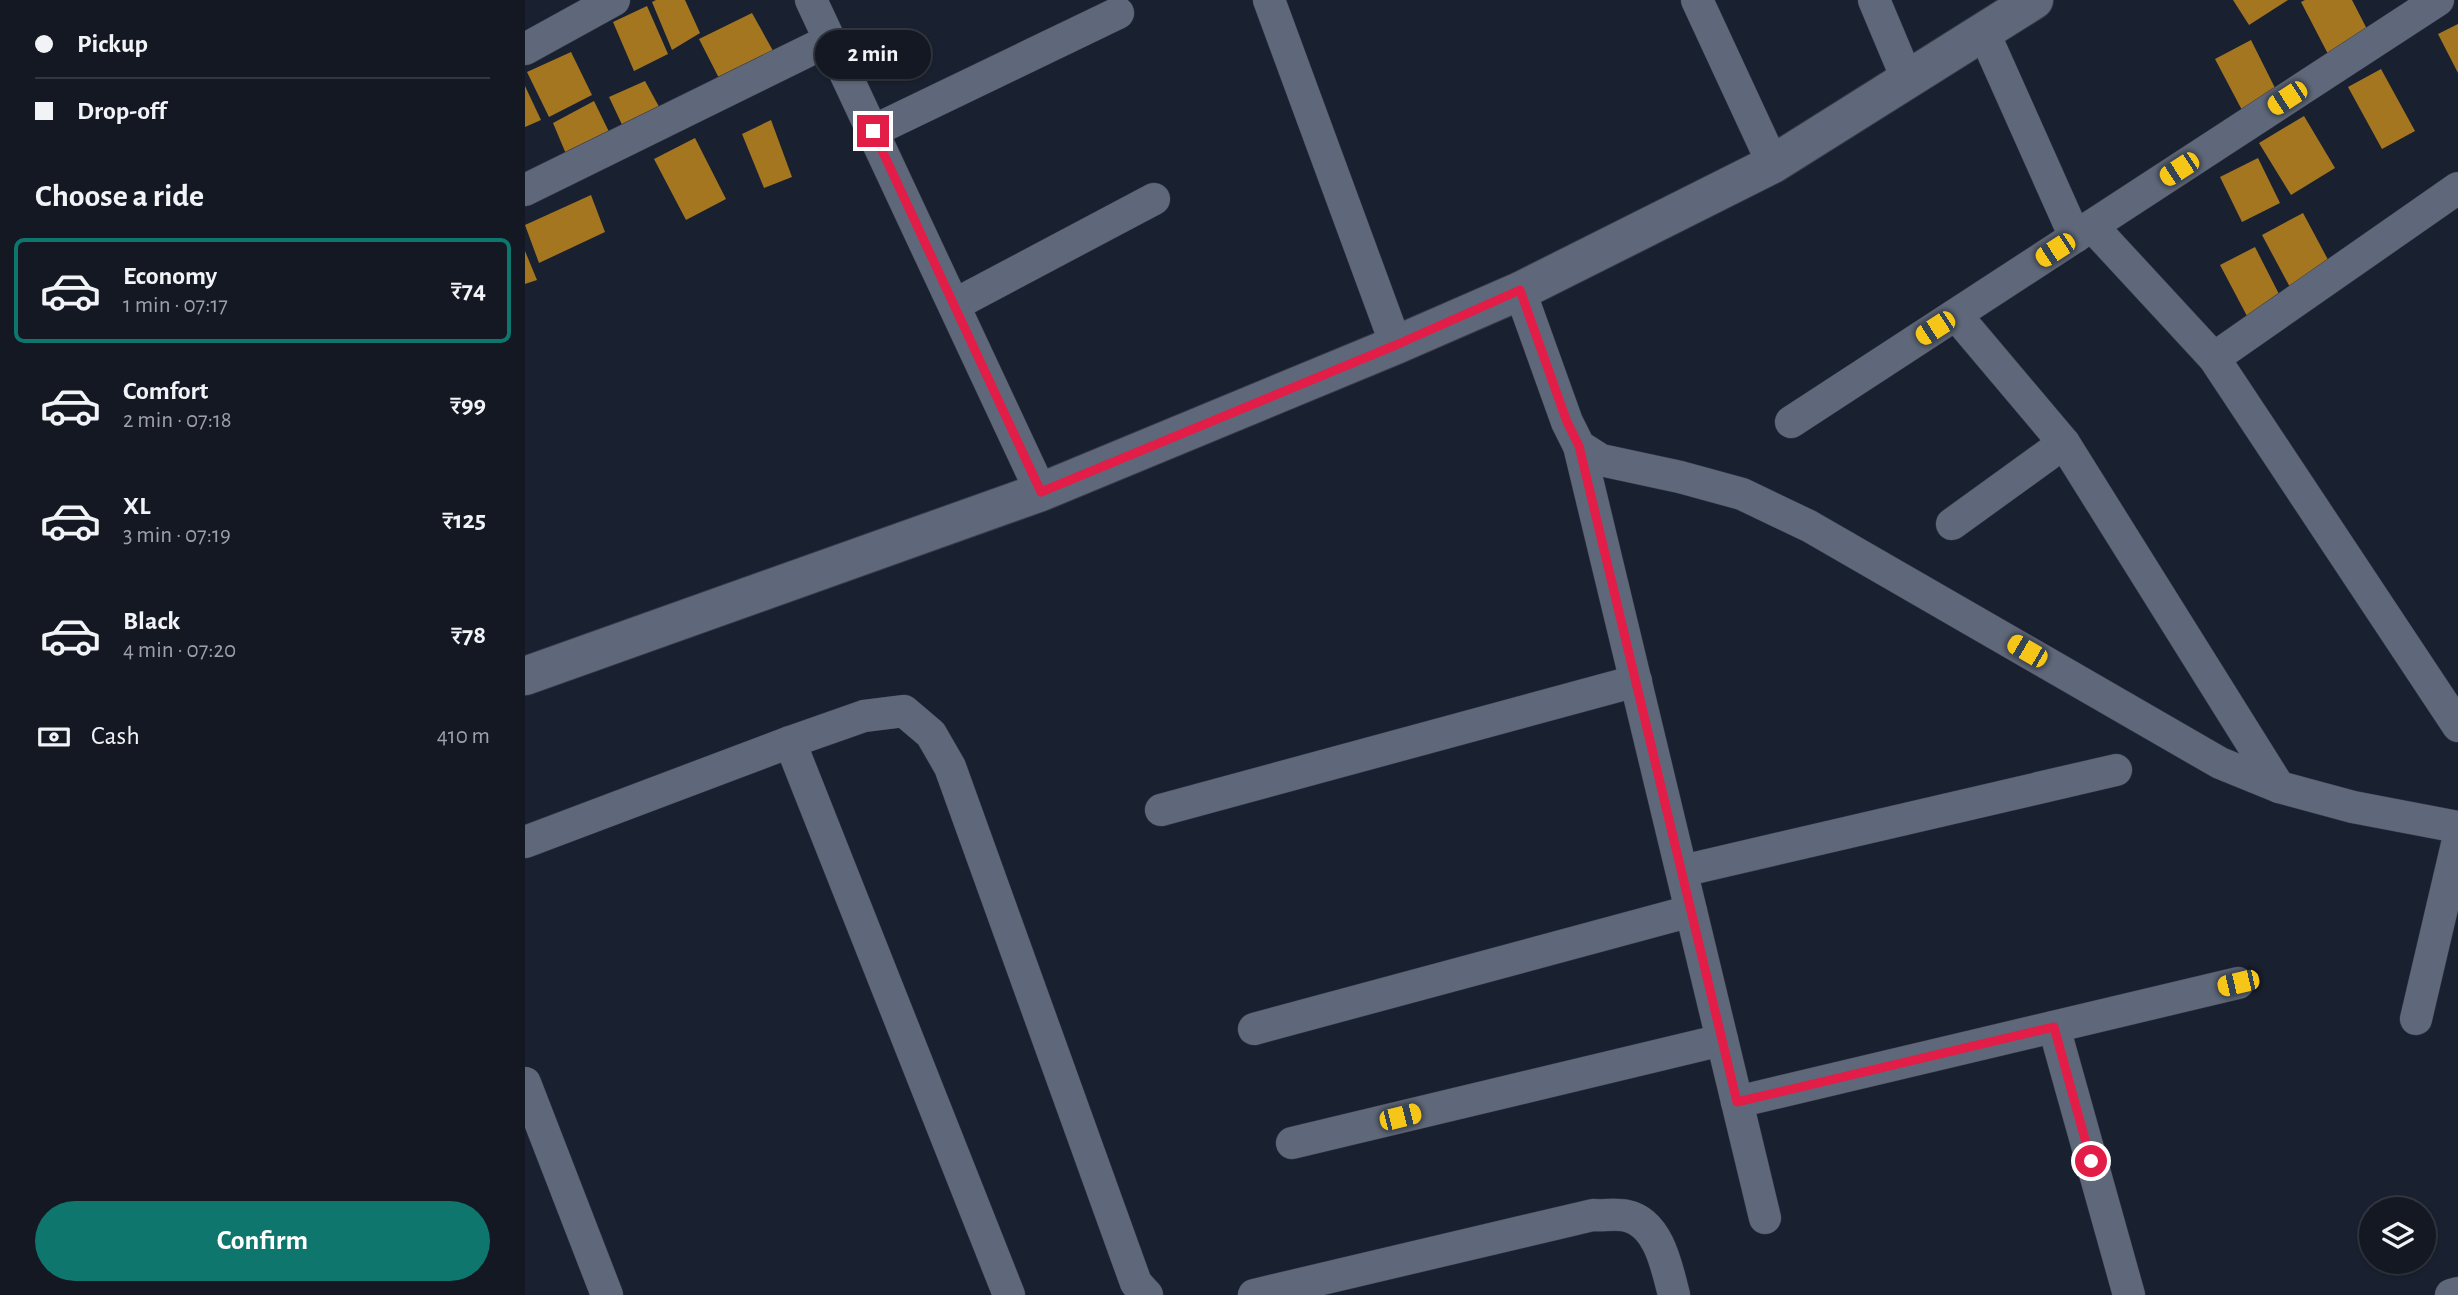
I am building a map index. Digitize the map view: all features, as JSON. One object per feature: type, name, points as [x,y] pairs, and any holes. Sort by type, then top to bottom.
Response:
[{"type":"main road","points":[[525,676],[1041,492],[1396,345],[1520,290],[1773,164],[2035,0]]},
{"type":"street","points":[[525,49],[614,0]]},
{"type":"street","points":[[811,0],[1041,492]]},
{"type":"street","points":[[1269,0],[1396,345]]},
{"type":"street","points":[[1697,0],[1773,164]]},
{"type":"street","points":[[1874,0],[1908,81]]},
{"type":"street","points":[[1791,422],[2438,0]]},
{"type":"street","points":[[873,131],[1118,13]]},
{"type":"street","points":[[1983,33],[2083,231],[2214,358],[2453,710]]},
{"type":"street","points":[[525,190],[830,40]]},
{"type":"street","points":[[2214,358],[2458,188]]},
{"type":"street","points":[[954,305],[1154,199]]},
{"type":"street","points":[[1520,290],[1567,422],[1579,446],[1765,1218]]},
{"type":"street","points":[[1956,315],[2064,443],[2279,787]]},
{"type":"street","points":[[1952,524],[2064,443]]},
{"type":"street","points":[[1579,446],[1601,460],[1742,494],[1809,526],[2220,763],[2279,787],[2353,807],[2458,828]]},
{"type":"street","points":[[1161,810],[1636,681]]},
{"type":"street","points":[[525,842],[864,716],[904,711],[931,734],[950,767],[1136,1283],[1147,1295]]},
{"type":"street","points":[[790,742],[1009,1295]]},
{"type":"street","points":[[1682,871],[2116,770]]},
{"type":"street","points":[[2416,1019],[2458,840]]},
{"type":"street","points":[[1254,1029],[1691,911]]},
{"type":"street","points":[[1737,1102],[2238,983]]},
{"type":"street","points":[[2054,1027],[2129,1295]]},
{"type":"street","points":[[1292,1143],[1722,1040]]},
{"type":"street","points":[[525,1083],[607,1295]]},
{"type":"street","points":[[1254,1295],[1593,1216],[1629,1216],[1653,1232],[1666,1262],[1674,1295]]},
{"type":"street","points":[[2451,1295],[2458,1293]]},
{"type":"building","points":[[685,0],[700,33],[672,50],[652,2]]},
{"type":"building","points":[[2233,0],[2288,0],[2249,25]]},
{"type":"building","points":[[2352,0],[2369,33],[2328,54],[2301,2]]},
{"type":"building","points":[[647,6],[668,54],[634,71],[613,22]]},
{"type":"building","points":[[752,13],[777,58],[722,84],[699,39]]},
{"type":"building","points":[[2458,24],[2458,73],[2438,34]]},
{"type":"building","points":[[2251,40],[2278,94],[2243,112],[2215,59]]},
{"type":"building","points":[[571,52],[592,95],[549,117],[527,72]]},
{"type":"building","points":[[2381,69],[2415,131],[2382,149],[2348,87]]},
{"type":"building","points":[[645,81],[663,114],[626,133],[609,97]]},
{"type":"building","points":[[525,86],[541,120],[525,127]]},
{"type":"building","points":[[594,101],[612,138],[569,161],[553,123]]},
{"type":"building","points":[[2304,116],[2335,168],[2291,195],[2259,143]]},
{"type":"building","points":[[771,120],[792,177],[764,188],[742,134]]},
{"type":"building","points":[[695,138],[726,199],[686,220],[654,159]]},
{"type":"building","points":[[2258,158],[2280,203],[2242,222],[2220,177]]},
{"type":"building","points":[[591,195],[605,232],[539,263],[525,225]]},
{"type":"building","points":[[2303,213],[2333,269],[2292,291],[2262,235]]},
{"type":"building","points":[[2255,247],[2281,298],[2247,316],[2220,265]]},
{"type":"building","points":[[525,251],[537,280],[525,284]]},
{"type":"route","points":[[873,131],[1041,492],[1396,345],[1520,290],[1567,422],[1579,446],[1737,1102],[2054,1027],[2091,1161]]}]
